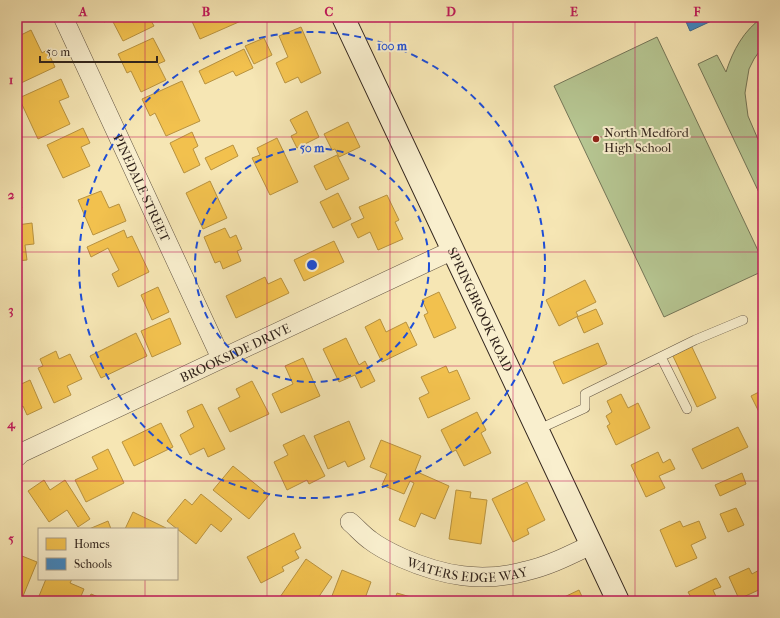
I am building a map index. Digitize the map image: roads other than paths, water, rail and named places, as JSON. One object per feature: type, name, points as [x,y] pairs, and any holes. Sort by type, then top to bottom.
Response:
[{"type":"street","name":"PINEDALE STREET","points":[[63,17],[221,358]]},
{"type":"street","name":"SPRINGBROOK ROAD","points":[[343,17],[618,601]]},
{"type":"street","name":"BROOKSIDE DRIVE","points":[[17,456],[221,358],[453,250]]},
{"type":"street","name":"WATERS EDGE WAY","points":[[350,522],[369,540],[385,550],[430,569],[459,576],[504,576],[526,572],[552,564],[591,545]]},
{"type":"lane","points":[[537,430],[585,408],[585,394],[695,340],[743,320]]},
{"type":"lane","points":[[661,357],[687,409]]},
{"type":"place","name":"North Medford High School","points":[[596,139]]}]
